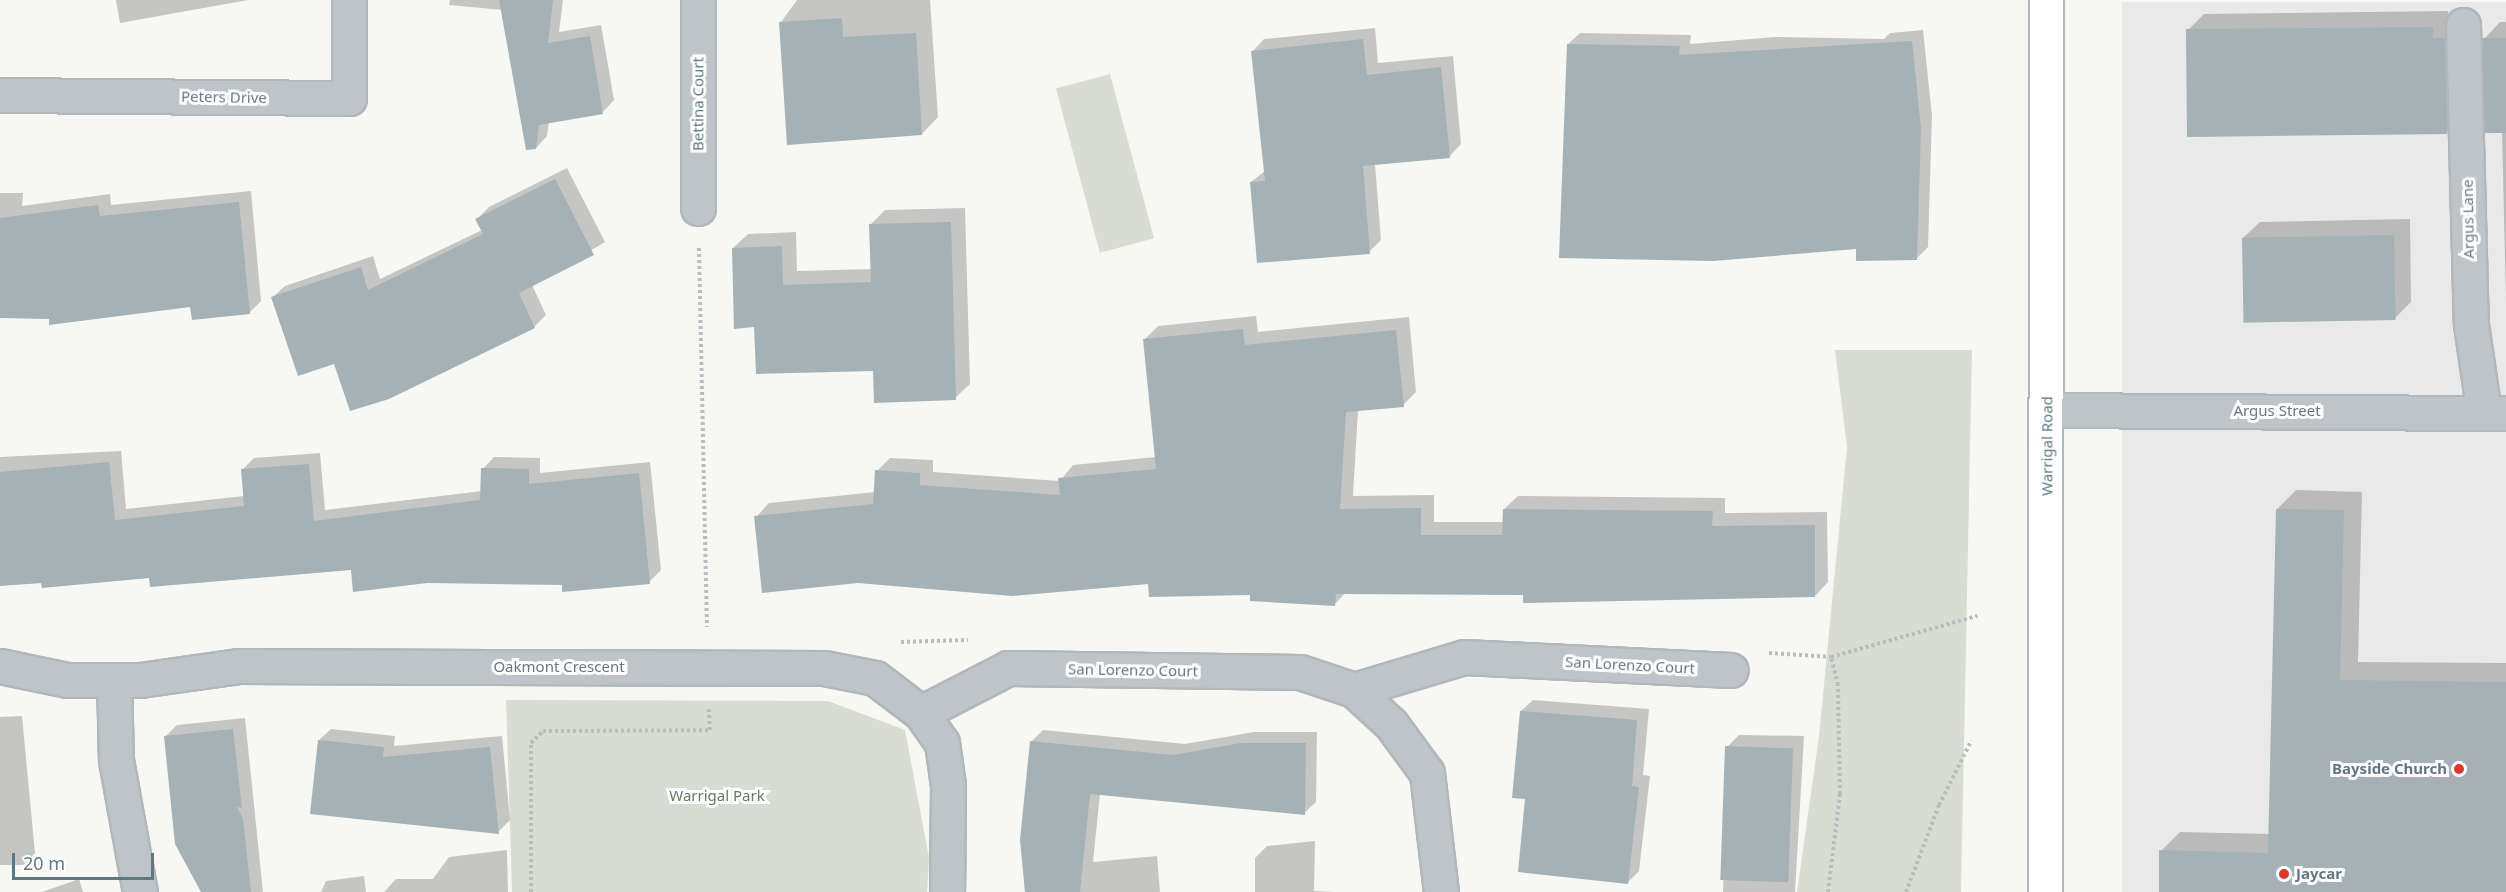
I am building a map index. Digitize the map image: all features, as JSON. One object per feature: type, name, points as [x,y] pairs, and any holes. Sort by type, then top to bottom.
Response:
[{"type":"highway","name":"Warrigal Road","points":[[2045,892],[2048,410],[2046,0]]},
{"type":"street","name":"Peters Drive","points":[[0,94],[349,98],[349,0]]},
{"type":"street","name":"Bettina Court","points":[[698,0],[698,208]]},
{"type":"street","name":"Argus Lane","points":[[2463,25],[2471,324],[2495,413]]},
{"type":"street","name":"Argus Street","points":[[2048,410],[2495,413]]},
{"type":"street","name":"San Lorenzo Court","points":[[1353,690],[1464,657],[1731,670]]},
{"type":"street","name":"Oakmont Crescent","points":[[0,666],[67,680],[114,680],[238,666],[824,668],[875,678],[921,713],[942,743],[948,785],[947,892]]},
{"type":"street","name":"San Lorenzo Court","points":[[921,713],[1008,668],[1300,672],[1353,690],[1390,724],[1426,773],[1441,892]]},
{"type":"street","points":[[114,680],[116,760],[140,892]]},
{"type":"path","points":[[531,892],[531,743],[543,731],[710,730],[698,208]]},
{"type":"path","points":[[1731,670],[1756,653],[1831,657],[1977,616]]},
{"type":"path","points":[[1828,892],[1840,794],[1838,685],[1831,657]]},
{"type":"path","points":[[1906,892],[1939,805],[1971,741]]},
{"type":"shaded area","points":[[2122,2],[2506,2],[2506,892],[2122,892]]},
{"type":"green space","points":[[1110,74],[1154,238],[1100,253],[1056,88]]},
{"type":"green space","points":[[1835,350],[1972,350],[1961,892],[1797,892],[1819,736],[1847,447]]},
{"type":"green space","name":"Warrigal Park","points":[[506,700],[828,701],[905,730],[929,858],[927,892],[512,892]]},
{"type":"building","points":[[499,0],[553,0],[548,43],[590,36],[603,114],[539,125],[536,149],[526,150]]},
{"type":"building","points":[[842,18],[843,37],[916,33],[922,135],[787,145],[779,22]]},
{"type":"building","points":[[2433,27],[2433,38],[2445,38],[2447,134],[2187,137],[2186,29]]},
{"type":"building","points":[[2482,38],[2506,38],[2506,133],[2482,133]]},
{"type":"building","points":[[1363,39],[1367,75],[1441,67],[1450,158],[1363,166],[1370,254],[1257,263],[1250,182],[1265,181],[1251,51]]},
{"type":"building","points":[[1912,41],[1921,128],[1917,260],[1856,261],[1856,249],[1713,261],[1559,258],[1567,44],[1680,46],[1679,55]]},
{"type":"building","points":[[555,179],[594,255],[519,293],[535,328],[389,399],[350,411],[334,364],[298,376],[271,297],[361,267],[368,290],[483,234],[475,219]]},
{"type":"building","points":[[239,202],[250,314],[192,320],[190,307],[49,325],[49,319],[0,318],[0,218],[98,205],[100,216]]},
{"type":"building","points":[[951,222],[956,400],[874,403],[873,371],[756,374],[754,327],[734,329],[732,248],[782,246],[783,285],[871,282],[869,224]]},
{"type":"building","points":[[2394,235],[2395,320],[2244,323],[2242,238]]},
{"type":"building","points":[[1243,329],[1245,345],[1396,330],[1404,407],[1346,412],[1340,509],[1421,508],[1421,535],[1502,535],[1503,509],[1713,511],[1712,526],[1815,525],[1815,597],[1523,603],[1523,595],[1336,594],[1335,606],[1250,601],[1250,595],[1149,597],[1148,584],[1012,596],[858,583],[762,593],[754,516],[873,504],[875,470],[920,473],[920,485],[1060,495],[1058,478],[1156,469],[1143,339]]},
{"type":"building","points":[[109,462],[115,520],[244,506],[241,469],[309,464],[314,521],[480,500],[481,468],[529,469],[529,484],[639,473],[650,584],[562,592],[562,585],[427,583],[353,592],[351,570],[150,587],[149,578],[42,588],[41,583],[0,586],[0,472]]},
{"type":"building","points":[[2276,509],[2344,510],[2340,680],[2506,682],[2506,892],[2159,892],[2159,850],[2268,853]]},
{"type":"building","points":[[1520,711],[1637,720],[1632,786],[1639,787],[1628,884],[1518,872],[1525,799],[1512,798]]},
{"type":"building","points":[[233,729],[242,808],[237,807],[243,819],[251,892],[201,892],[175,844],[164,736]]},
{"type":"building","points":[[318,740],[384,747],[383,757],[490,747],[499,834],[310,814]]},
{"type":"building","points":[[1030,741],[1173,755],[1241,743],[1306,743],[1305,815],[1090,794],[1080,892],[1025,892],[1020,840]]},
{"type":"building","points":[[1725,746],[1793,748],[1788,882],[1720,880]]},
{"type":"place","name":"Bayside Church","points":[[2459,769]]},
{"type":"place","name":"Jaycar","points":[[2284,874]]}]
